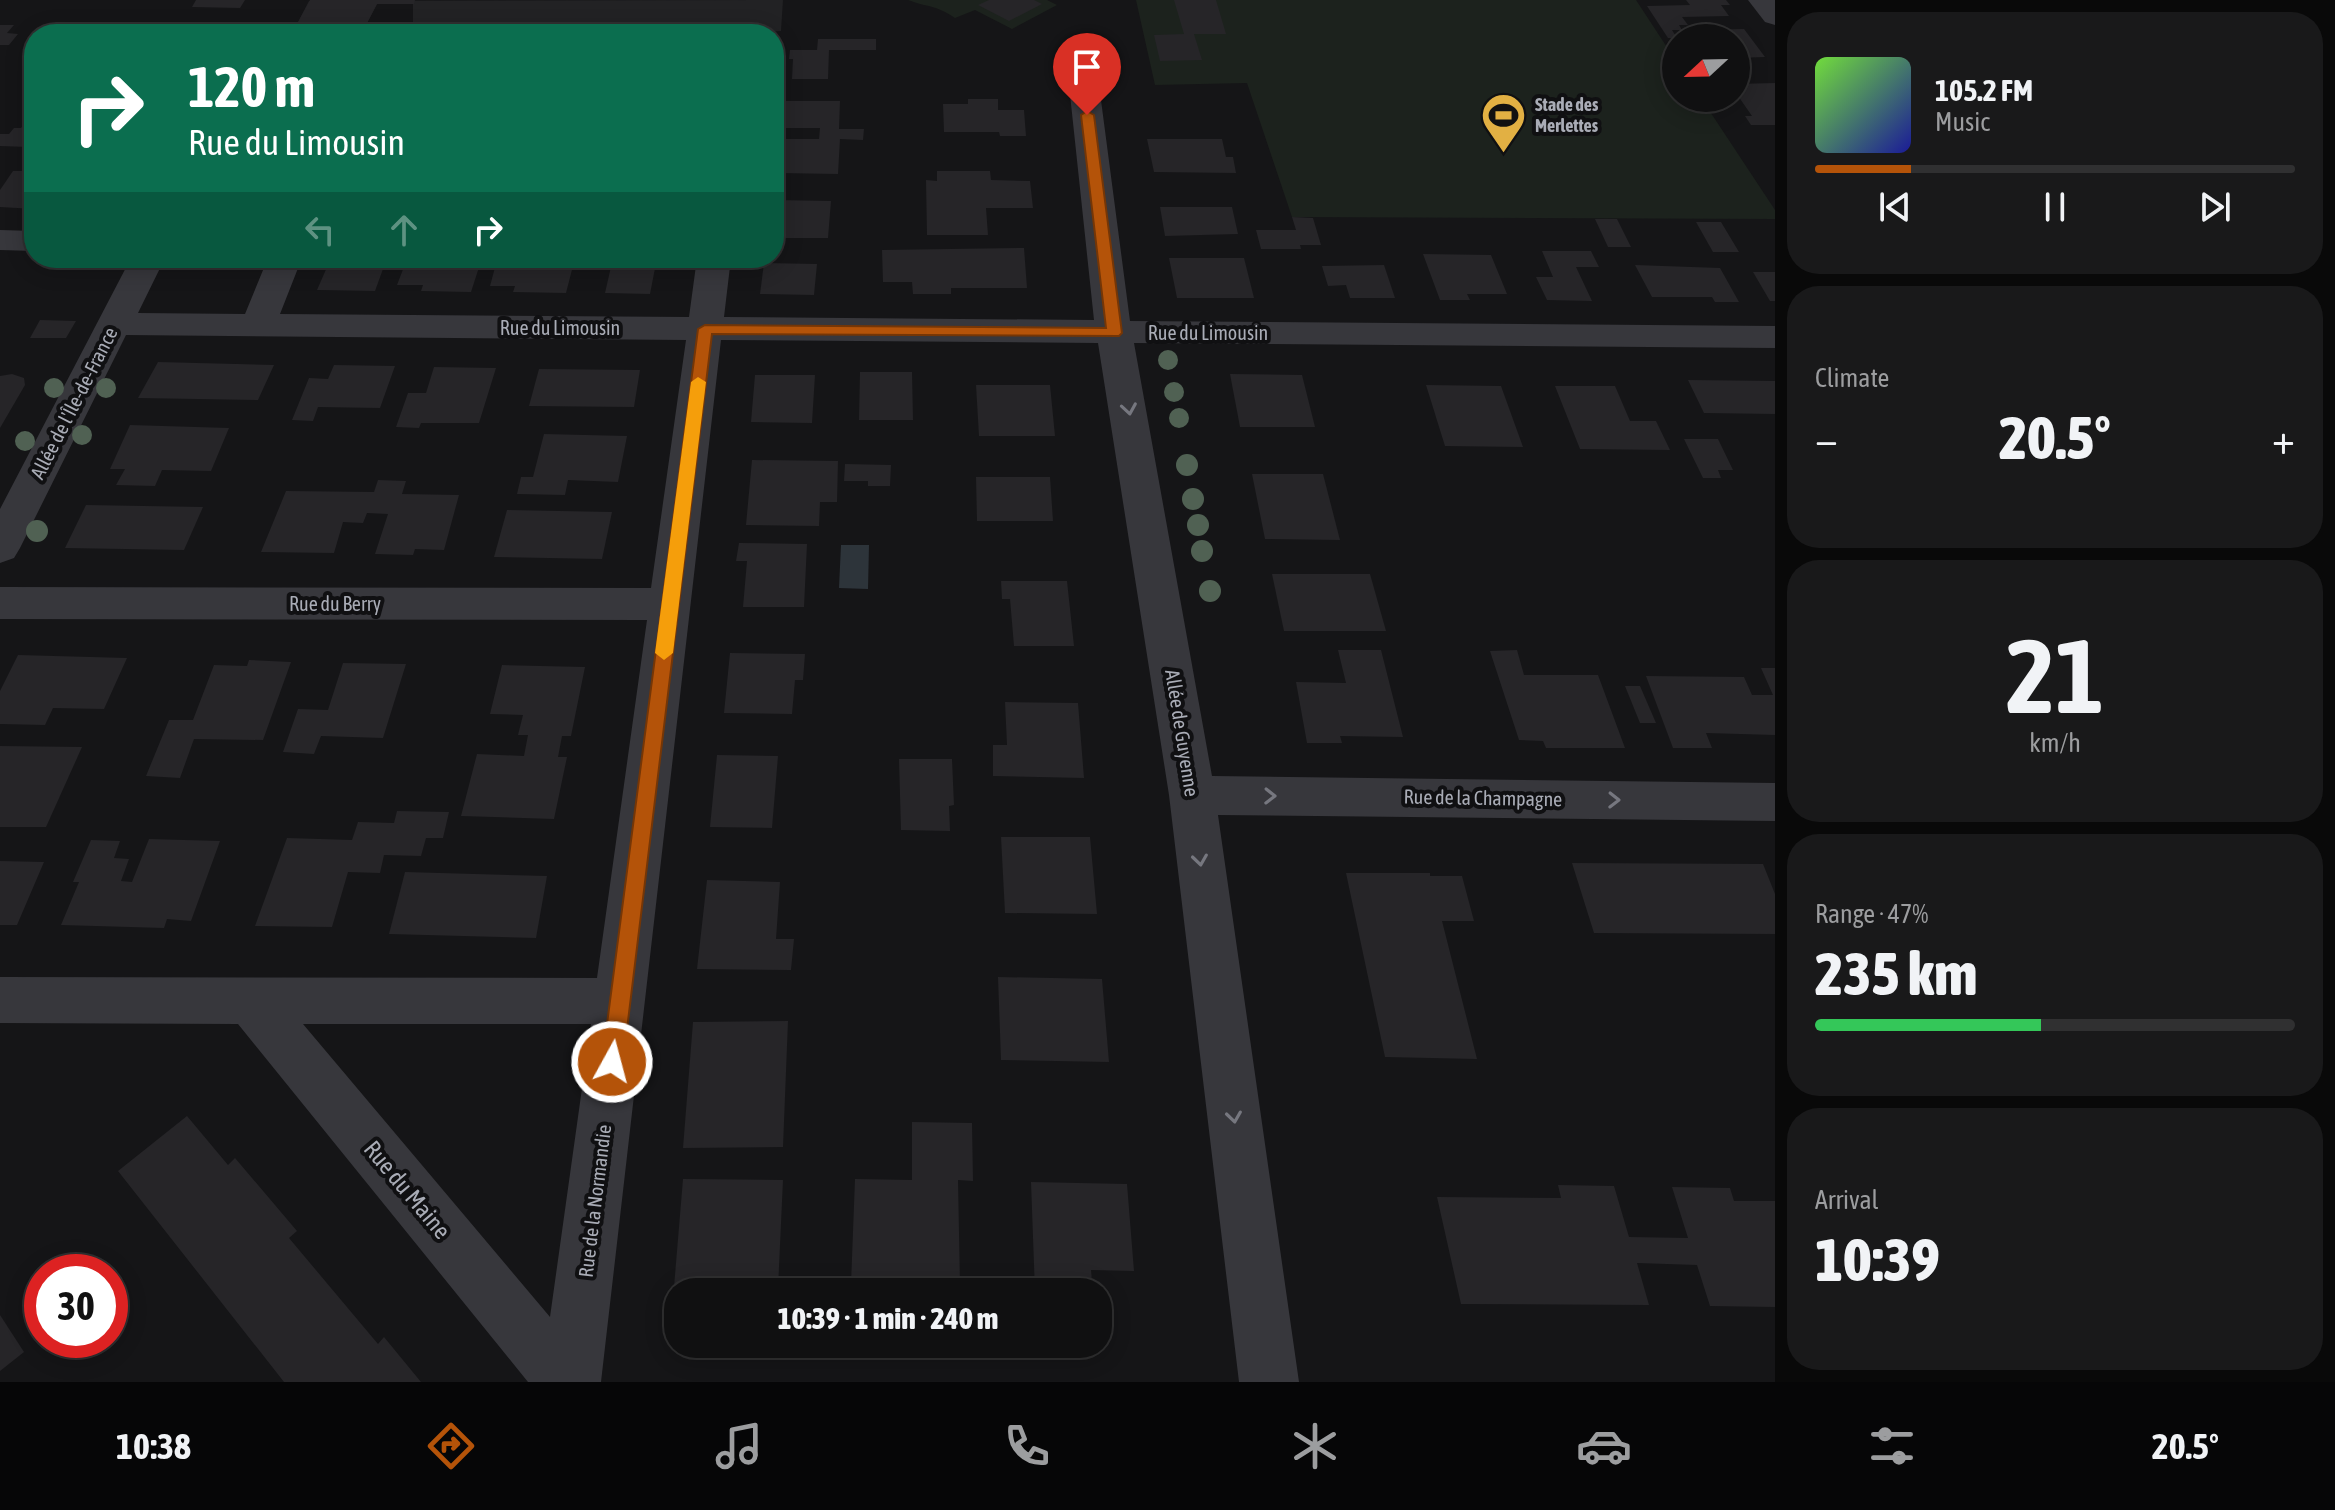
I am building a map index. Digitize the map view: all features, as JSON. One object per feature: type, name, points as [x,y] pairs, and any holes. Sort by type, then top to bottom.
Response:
[{"type":"street","points":[[1762,0],[1775,16]]},
{"type":"street","name":"Allée de Guyenne","points":[[1084,85],[1114,333],[1192,795],[1269,1382]]},
{"type":"street","points":[[0,240],[24,241]]},
{"type":"street","name":"Allée de l'Île-de-France","points":[[0,548],[143,268]]},
{"type":"street","points":[[258,326],[281,268]]},
{"type":"street","name":"Rue de la Normandie","points":[[569,1382],[713,268]]},
{"type":"street","name":"Rue du Limousin","points":[[114,324],[1775,337]]},
{"type":"street","name":"Rue du Berry","points":[[0,603],[670,604]]},
{"type":"street","name":"Rue de la Champagne","points":[[1192,795],[1775,802]]},
{"type":"street","points":[[0,1000],[249,998],[620,1001]]},
{"type":"street","name":"Rue du Maine","points":[[249,998],[569,1382]]},
{"type":"shaded area","points":[[783,0],[781,24],[413,24],[413,4],[377,4],[367,24],[297,24],[309,1],[284,1]]},
{"type":"shaded area","points":[[908,0],[1047,0],[1057,5],[1012,29],[975,10],[955,18],[936,8]]},
{"type":"shaded area","name":"Stade des Merlettes","points":[[1136,0],[1636,0],[1662,40],[1662,112],[1710,112],[1775,210],[1775,219],[1292,217],[1247,83],[1155,85]]},
{"type":"shaded area","points":[[841,545],[869,545],[868,589],[839,588]]},
{"type":"building","points":[[196,0],[245,0],[240,8],[192,7]]},
{"type":"building","points":[[310,0],[415,0],[414,4],[377,4],[367,24],[297,24]]},
{"type":"building","points":[[989,0],[1034,0],[1042,4],[1009,21],[978,5]]},
{"type":"building","points":[[1174,0],[1216,0],[1226,34],[1194,34],[1202,60],[1160,61],[1154,35],[1184,34]]},
{"type":"building","points":[[1686,0],[1726,0],[1730,5],[1721,5],[1729,16],[1682,17],[1687,24],[1662,24],[1662,29],[1647,6],[1690,5]]},
{"type":"building","points":[[413,23],[552,24],[413,24]]},
{"type":"building","points":[[0,25],[14,25],[7,33],[18,34],[9,45],[0,45]]},
{"type":"building","points":[[1750,37],[1765,57],[1750,58]]},
{"type":"building","points":[[818,39],[876,39],[876,50],[829,50],[828,79],[792,79],[790,50],[817,50]]},
{"type":"building","points":[[1775,83],[1775,125],[1751,125],[1745,116],[1752,116],[1749,112],[1750,84]]},
{"type":"building","points":[[968,99],[998,99],[998,110],[1024,110],[1026,136],[1000,136],[999,132],[944,132],[943,104],[968,104]]},
{"type":"building","points":[[785,101],[840,101],[839,129],[864,129],[863,140],[840,139],[838,174],[784,173],[784,139],[819,139],[820,128],[784,128]]},
{"type":"building","points":[[24,124],[24,147],[0,146],[0,134],[9,134],[14,128],[21,128]]},
{"type":"building","points":[[1147,139],[1222,139],[1226,157],[1233,157],[1236,173],[1154,172]]},
{"type":"building","points":[[13,171],[24,171],[24,208],[0,207],[0,190]]},
{"type":"building","points":[[937,171],[990,171],[991,180],[1030,181],[1033,208],[986,208],[988,235],[927,235],[926,180],[937,181]]},
{"type":"building","points":[[784,200],[831,201],[828,238],[784,238]]},
{"type":"building","points":[[1160,207],[1232,207],[1238,234],[1165,236]]},
{"type":"building","points":[[1292,217],[1313,218],[1321,245],[1300,245],[1301,249],[1261,249],[1256,230],[1296,230]]},
{"type":"building","points":[[1595,219],[1617,219],[1631,247],[1608,247]]},
{"type":"building","points":[[1696,222],[1721,222],[1739,252],[1713,252]]},
{"type":"building","points":[[1024,248],[1027,288],[951,288],[951,294],[913,294],[912,282],[883,282],[882,250]]},
{"type":"building","points":[[1542,251],[1591,251],[1599,267],[1576,267],[1592,301],[1547,300],[1536,277],[1553,277]]},
{"type":"building","points":[[1423,254],[1491,255],[1507,294],[1467,294],[1470,300],[1440,300]]},
{"type":"building","points":[[1169,258],[1244,258],[1254,298],[1177,298]]},
{"type":"building","points":[[784,263],[817,264],[814,295],[760,294],[763,268],[784,268]]},
{"type":"building","points":[[1384,265],[1395,298],[1350,298],[1346,285],[1328,286],[1322,266]]},
{"type":"building","points":[[1635,265],[1720,268],[1739,302],[1715,302],[1712,297],[1652,297]]},
{"type":"building","points":[[327,268],[383,268],[375,291],[317,290]]},
{"type":"building","points":[[404,268],[479,268],[471,292],[421,291],[423,285],[397,285]]},
{"type":"building","points":[[495,268],[572,268],[566,293],[513,292],[515,286],[490,286]]},
{"type":"building","points":[[611,268],[655,268],[650,294],[605,293]]},
{"type":"building","points":[[1753,272],[1775,272],[1775,301],[1770,301]]},
{"type":"building","points":[[40,320],[76,321],[66,338],[30,338]]},
{"type":"building","points":[[158,362],[274,365],[258,400],[138,398]]},
{"type":"building","points":[[334,365],[395,366],[380,408],[318,407],[313,421],[292,420],[309,378],[328,379]]},
{"type":"building","points":[[434,367],[496,368],[479,423],[421,423],[419,428],[396,427],[408,393],[426,393]]},
{"type":"building","points":[[539,369],[640,370],[634,407],[529,406]]},
{"type":"building","points":[[860,372],[912,372],[913,420],[859,420]]},
{"type":"building","points":[[12,374],[24,378],[25,385],[0,428],[0,376]]},
{"type":"building","points":[[1230,374],[1302,375],[1315,427],[1240,427]]},
{"type":"building","points":[[755,375],[815,375],[812,423],[751,422]]},
{"type":"building","points":[[1688,380],[1775,381],[1775,414],[1704,413]]},
{"type":"building","points":[[976,385],[1050,385],[1055,436],[979,436]]},
{"type":"building","points":[[1426,385],[1501,386],[1523,447],[1445,446]]},
{"type":"building","points":[[1555,386],[1615,386],[1630,421],[1656,421],[1670,450],[1580,449]]},
{"type":"building","points":[[130,425],[229,428],[211,471],[162,470],[155,486],[116,485],[125,469],[110,469]]},
{"type":"building","points":[[544,434],[627,436],[618,482],[568,480],[565,495],[517,494],[521,477],[533,477]]},
{"type":"building","points":[[1684,439],[1718,439],[1733,470],[1718,470],[1721,478],[1703,478]]},
{"type":"building","points":[[752,460],[838,461],[837,502],[820,502],[819,526],[746,525]]},
{"type":"building","points":[[845,464],[891,465],[890,486],[868,486],[868,481],[844,481]]},
{"type":"building","points":[[1252,474],[1323,474],[1340,540],[1265,539]]},
{"type":"building","points":[[976,477],[1050,477],[1053,521],[977,521]]},
{"type":"building","points":[[378,480],[406,481],[402,494],[459,495],[444,550],[415,549],[413,555],[375,554],[388,514],[367,513],[363,523],[343,522],[334,553],[261,552],[286,491],[374,492]]},
{"type":"building","points":[[86,505],[203,507],[184,550],[65,548]]},
{"type":"building","points":[[507,510],[612,512],[602,559],[494,557]]},
{"type":"building","points":[[739,543],[807,544],[804,607],[743,607],[747,561],[736,561]]},
{"type":"building","points":[[1272,574],[1370,574],[1386,631],[1284,631]]},
{"type":"building","points":[[1001,581],[1067,581],[1074,646],[1014,646],[1010,599],[1002,599]]},
{"type":"building","points":[[1338,650],[1381,650],[1403,737],[1340,736],[1342,743],[1307,743],[1296,682],[1346,683]]},
{"type":"building","points":[[1517,650],[1524,675],[1598,675],[1625,748],[1546,748],[1543,741],[1519,740],[1490,651]]},
{"type":"building","points":[[730,653],[805,654],[803,680],[795,680],[792,714],[724,713]]},
{"type":"building","points":[[18,655],[127,658],[104,709],[53,708],[45,725],[0,724],[0,691]]},
{"type":"building","points":[[249,660],[291,662],[263,740],[194,739],[180,778],[146,776],[169,720],[193,720],[214,665],[247,666]]},
{"type":"building","points":[[343,663],[406,664],[383,738],[321,736],[314,754],[283,752],[298,709],[328,710]]},
{"type":"building","points":[[502,665],[585,667],[571,736],[562,736],[558,757],[567,757],[554,819],[461,816],[477,754],[524,756],[528,735],[518,735],[523,715],[490,714]]},
{"type":"building","points":[[1761,668],[1775,668],[1775,735],[1706,733],[1712,748],[1673,748],[1646,676],[1744,677],[1752,695],[1773,695]]},
{"type":"building","points":[[1625,686],[1640,686],[1656,723],[1640,723]]},
{"type":"building","points":[[1005,702],[1078,703],[1084,778],[993,776],[993,745],[1007,745]]},
{"type":"building","points":[[0,746],[82,747],[46,827],[0,827]]},
{"type":"building","points":[[717,755],[778,756],[772,828],[710,827]]},
{"type":"building","points":[[899,759],[952,759],[954,805],[949,806],[950,831],[901,830]]},
{"type":"building","points":[[397,811],[449,812],[443,838],[426,838],[421,856],[384,855],[380,873],[348,872],[332,927],[255,926],[287,838],[352,840],[358,822],[394,823]]},
{"type":"building","points":[[1001,837],[1090,837],[1097,914],[1005,913]]},
{"type":"building","points":[[149,839],[220,841],[191,921],[167,919],[164,928],[61,925],[79,882],[73,882],[91,840],[120,841],[114,858],[129,859],[121,881],[132,882]]},
{"type":"building","points":[[0,861],[44,862],[17,925],[0,925]]},
{"type":"building","points":[[1572,863],[1763,864],[1775,894],[1775,934],[1594,933]]},
{"type":"building","points":[[405,872],[547,876],[536,938],[389,934]]},
{"type":"building","points":[[1346,873],[1462,876],[1474,921],[1442,921],[1477,1059],[1385,1057]]},
{"type":"building","points":[[707,880],[780,882],[776,939],[794,939],[791,970],[697,969]]},
{"type":"building","points":[[998,977],[1102,979],[1109,1062],[1001,1060]]},
{"type":"building","points":[[788,1021],[783,1147],[683,1148],[693,1022]]},
{"type":"building","points":[[187,1116],[228,1165],[235,1158],[297,1231],[289,1238],[378,1344],[384,1337],[421,1382],[284,1382],[118,1171]]},
{"type":"building","points":[[912,1122],[972,1123],[973,1181],[958,1180],[960,1278],[851,1278],[855,1179],[912,1180]]},
{"type":"building","points":[[683,1179],[783,1180],[779,1278],[675,1278]]},
{"type":"building","points":[[1031,1182],[1127,1184],[1134,1271],[1091,1270],[1092,1278],[1034,1278]]},
{"type":"building","points":[[1558,1185],[1614,1186],[1629,1237],[1688,1238],[1672,1187],[1730,1188],[1734,1201],[1775,1201],[1775,1307],[1710,1306],[1697,1265],[1637,1263],[1649,1305],[1461,1304],[1437,1197],[1561,1198]]},
{"type":"building","points":[[0,1315],[24,1352],[0,1371]]},
{"type":"slow traffic","points":[[664,653],[698,382]]},
{"type":"place","name":"Stade des Merlettes","points":[[1504,154]]},
{"type":"route","points":[[612,1062],[705,329],[1114,333],[1087,115]]}]
